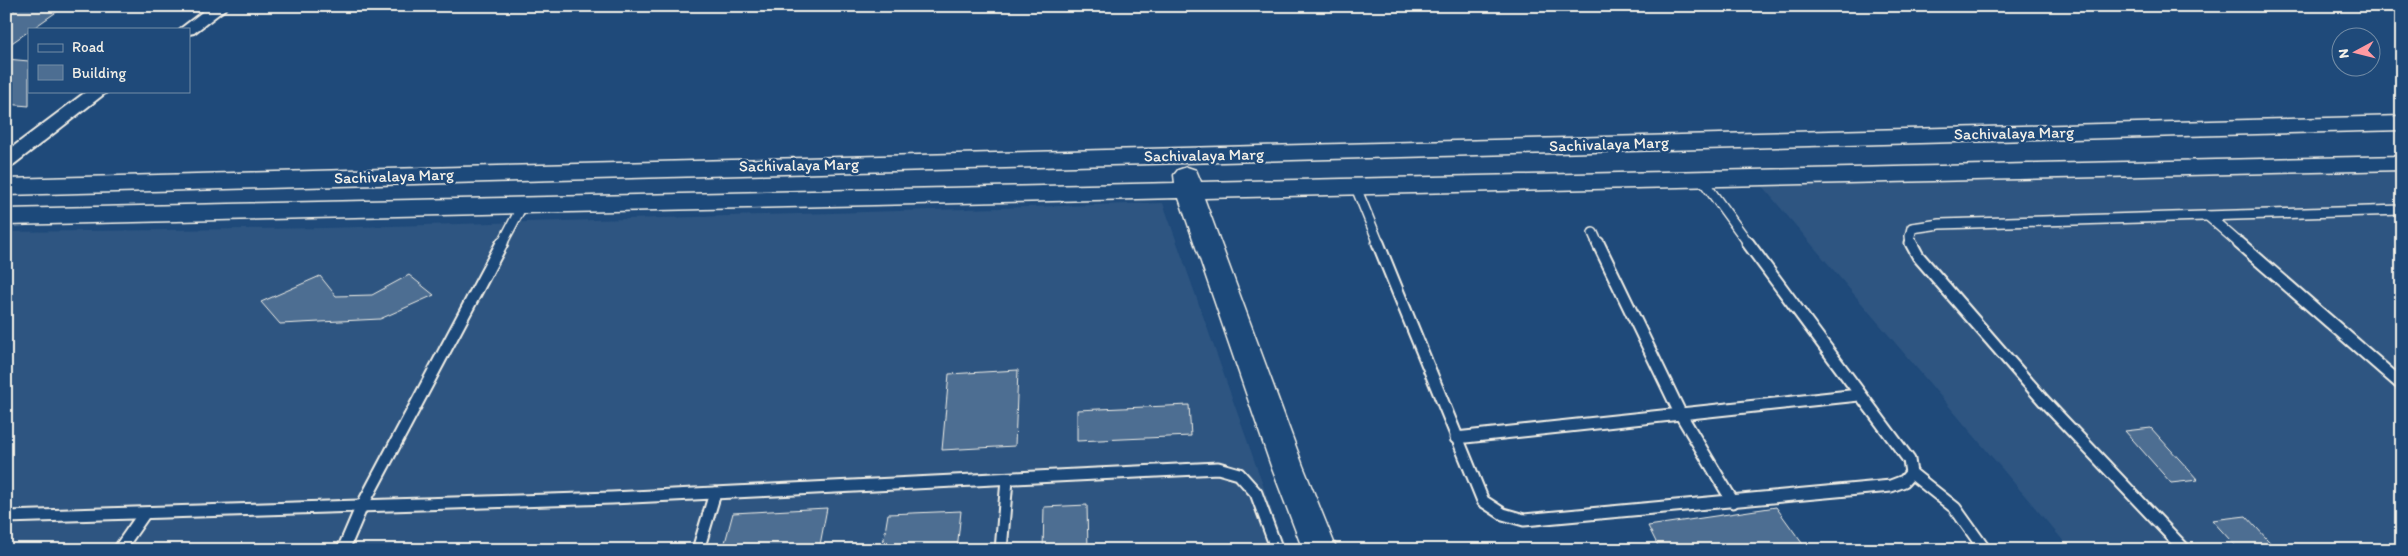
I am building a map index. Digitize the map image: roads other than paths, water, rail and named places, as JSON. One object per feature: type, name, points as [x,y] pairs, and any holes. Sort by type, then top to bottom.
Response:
[{"type":"main road","name":"Sachivalaya Marg","points":[[6,187],[2402,123]]},
{"type":"main road","points":[[1185,155],[1189,191],[1320,550]]},
{"type":"main road","points":[[6,217],[1189,191],[1355,185],[2402,163]]},
{"type":"street","points":[[189,28],[221,6]]},
{"type":"street","points":[[6,161],[98,92]]},
{"type":"lane","points":[[1701,178],[1859,395],[1909,460],[1911,473],[1955,508],[1985,550]]},
{"type":"lane","points":[[1355,185],[1483,501],[1503,514],[1524,520],[1733,502],[1891,486],[1904,481],[1911,473]]},
{"type":"lane","points":[[343,550],[361,508],[522,206]]},
{"type":"lane","points":[[2185,550],[2043,400],[1918,256],[1910,244],[1909,234],[1912,228],[1940,224],[2397,210],[2402,218]]},
{"type":"lane","points":[[2208,216],[2402,385]]},
{"type":"lane","points":[[1593,233],[1681,415],[1733,502]]},
{"type":"lane","points":[[1456,438],[1859,395]]},
{"type":"lane","points":[[6,517],[361,508],[1007,480],[1218,468],[1238,474],[1256,493],[1277,550]]},
{"type":"lane","points":[[1001,550],[1007,480]]},
{"type":"lane","points":[[698,550],[715,492]]},
{"type":"lane","points":[[119,550],[144,514]]}]
